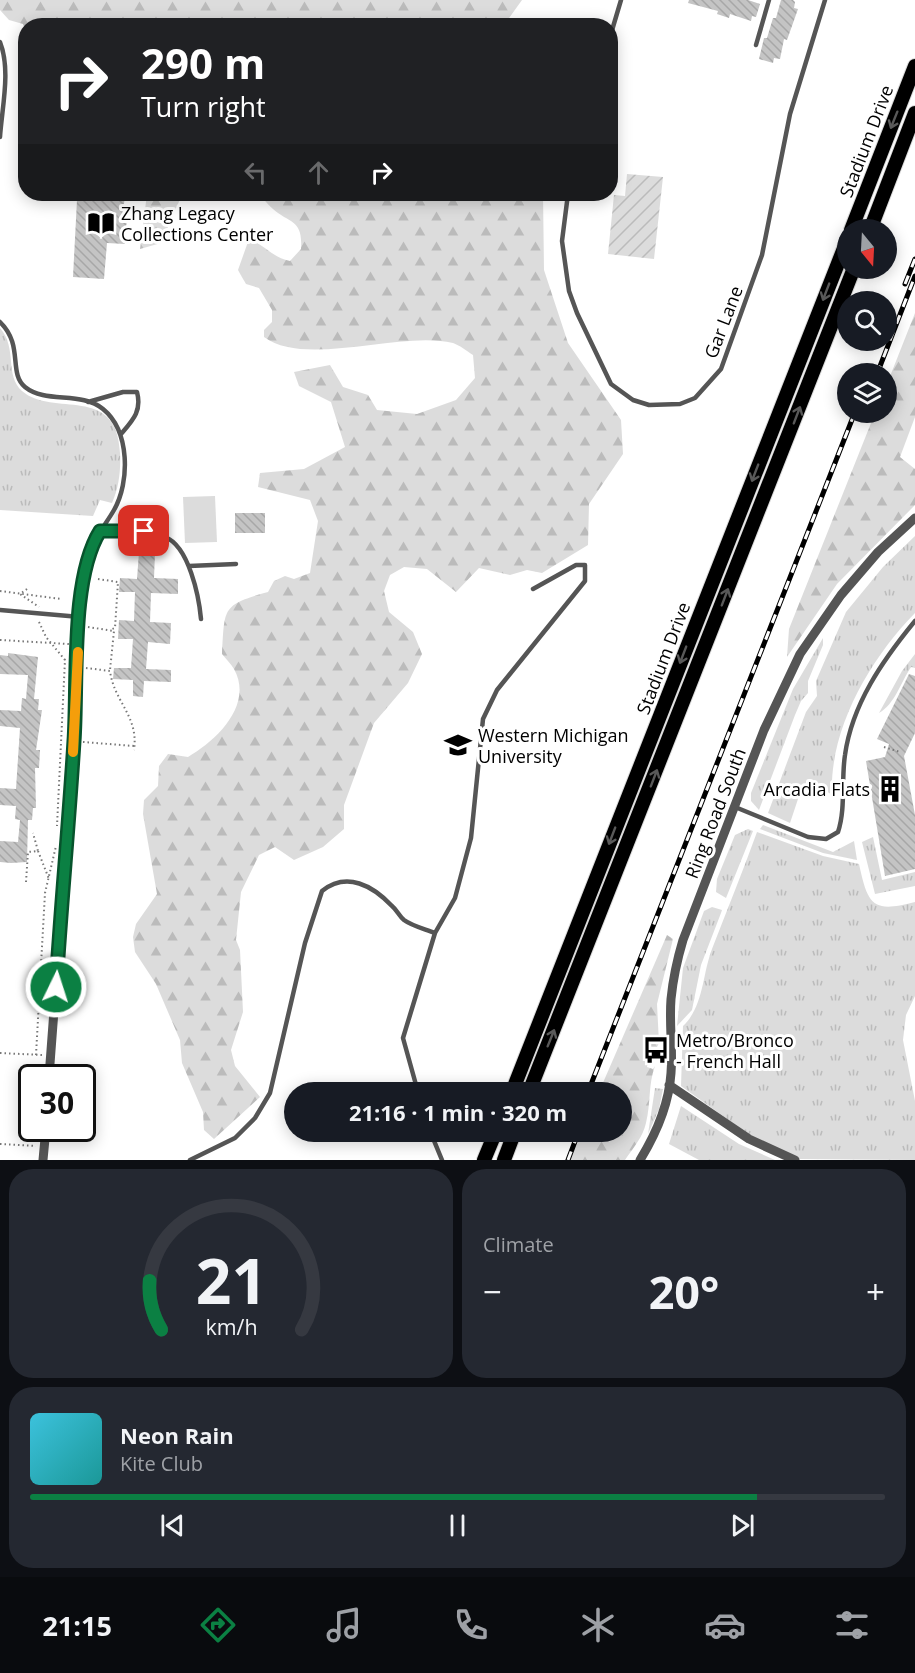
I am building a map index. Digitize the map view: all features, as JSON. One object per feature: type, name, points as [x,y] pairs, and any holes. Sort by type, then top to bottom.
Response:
[{"type":"main road","name":"Stadium Drive","points":[[855,219],[915,66]]},
{"type":"main road","name":"Stadium Drive","points":[[874,219],[915,113]]},
{"type":"main road","name":"Stadium Drive","points":[[516,1082],[837,265]]},
{"type":"main road","name":"Stadium Drive","points":[[534,1082],[850,279]]},
{"type":"main road","points":[[484,1160],[491,1142]]},
{"type":"main road","points":[[504,1160],[510,1142]]},
{"type":"street","name":"Ring Road South","points":[[640,1160],[652,1140],[669,1085],[670,1001],[674,970],[683,940],[764,730],[800,654],[841,595],[878,552],[915,518]]},
{"type":"street","points":[[50,1064],[78,667],[79,622]]},
{"type":"street","points":[[669,1085],[749,1139],[795,1160]]},
{"type":"street","points":[[43,1160],[44,1142]]},
{"type":"lane","points":[[616,18],[621,0]]},
{"type":"lane","points":[[756,45],[769,0]]},
{"type":"lane","name":"Gar Lane","points":[[567,201],[562,241],[569,291],[611,384],[633,400],[649,405],[680,404],[695,398],[721,369],[762,255],[790,114],[825,0]]},
{"type":"lane","points":[[0,42],[4,56],[4,75],[0,137]]},
{"type":"lane","points":[[0,322],[13,340],[17,355],[16,378],[25,387],[37,393],[100,406],[110,415],[124,447],[120,495],[90,552],[82,582],[79,622],[44,614],[0,610]]},
{"type":"lane","points":[[87,402],[123,392],[137,392],[140,405],[134,418],[120,434]]},
{"type":"lane","points":[[100,531],[144,531],[167,537],[189,566],[200,603],[201,620]]},
{"type":"lane","points":[[189,566],[236,564]]},
{"type":"lane","points":[[415,1082],[403,1038],[435,933],[455,898],[471,838],[483,719],[497,690],[585,581],[585,565],[576,565],[533,589]]},
{"type":"lane","points":[[735,807],[808,837],[826,838],[838,832],[842,820],[845,752],[855,718],[881,665],[915,621]]},
{"type":"lane","points":[[190,1160],[235,1138],[255,1118],[270,1093],[305,943],[322,891],[339,881],[355,881],[384,898],[405,921],[435,933]]},
{"type":"lane","points":[[435,1142],[442,1160]]},
{"type":"path","points":[[98,579],[118,582],[115,628],[112,629]]},
{"type":"path","points":[[20,594],[27,589]]},
{"type":"path","points":[[0,591],[61,599]]},
{"type":"path","points":[[20,594],[34,601],[44,614]]},
{"type":"path","points":[[36,1055],[44,903],[57,835],[66,678],[65,660],[43,633],[37,613]]},
{"type":"path","points":[[79,622],[112,629]]},
{"type":"path","points":[[82,742],[134,748],[135,729],[112,683],[110,670],[114,633],[112,629]]},
{"type":"path","points":[[0,640],[78,645]]},
{"type":"path","points":[[78,667],[110,670]]},
{"type":"path","points":[[884,747],[900,752]]},
{"type":"path","points":[[33,833],[49,879]]},
{"type":"path","points":[[26,882],[28,852],[38,851]]},
{"type":"path","points":[[0,1053],[51,1055]]},
{"type":"path","points":[[0,1144],[44,1147]]},
{"type":"green space","points":[[0,0],[522,0],[509,18],[18,18],[18,23],[9,20],[0,10]]},
{"type":"green space","points":[[627,174],[663,177],[654,259],[608,254],[613,201],[618,201],[618,195],[625,196]]},
{"type":"green space","points":[[146,201],[179,201],[161,243],[140,249]]},
{"type":"green space","points":[[265,201],[543,201],[544,270],[568,343],[621,420],[623,454],[589,504],[588,545],[542,573],[527,570],[510,575],[479,568],[456,592],[427,569],[404,567],[390,575],[384,591],[389,612],[413,632],[422,654],[408,683],[374,723],[344,805],[344,829],[323,847],[294,860],[275,847],[259,855],[241,892],[236,940],[240,950],[243,1012],[231,1050],[235,1066],[260,1097],[214,1139],[204,1130],[203,1112],[182,1063],[180,1040],[156,984],[135,952],[133,937],[136,924],[157,894],[143,814],[144,800],[158,786],[159,766],[168,754],[188,757],[199,750],[220,732],[236,708],[239,682],[234,669],[222,654],[225,618],[228,611],[241,601],[268,592],[274,581],[285,576],[294,579],[310,573],[318,521],[310,500],[258,487],[260,473],[304,469],[345,447],[331,402],[299,386],[294,372],[330,365],[343,387],[368,395],[377,410],[417,414],[456,400],[475,378],[473,355],[453,343],[432,340],[407,341],[329,349],[304,349],[282,346],[264,337],[264,330],[272,322],[272,310],[259,288],[246,284],[238,270],[249,239],[290,261],[301,249],[298,227]]},
{"type":"green space","points":[[915,313],[915,417],[900,457],[915,469],[915,505],[837,584],[787,657],[789,629],[871,423],[897,423],[895,363]]},
{"type":"green space","points":[[0,328],[8,344],[14,377],[22,391],[35,399],[96,410],[108,418],[116,431],[120,459],[116,491],[112,503],[100,500],[93,516],[0,510]]},
{"type":"green space","points":[[215,496],[217,542],[185,543],[183,497]]},
{"type":"green space","points":[[915,536],[915,613],[898,631],[868,673],[856,696],[837,745],[832,795],[818,787],[802,787],[790,823],[768,813],[806,712],[817,696],[816,681],[846,612],[883,567]]},
{"type":"green space","points":[[823,638],[823,645],[808,681],[808,693],[801,701],[795,715],[759,810],[751,801],[751,793],[793,689]]},
{"type":"green space","points":[[915,654],[915,668],[911,667],[894,698],[879,713],[902,671]]},
{"type":"green space","points":[[763,825],[833,852],[854,841],[857,860],[823,853],[760,829]]},
{"type":"green space","points":[[748,829],[753,831],[726,898],[716,892],[717,879],[735,835]]},
{"type":"green space","points":[[757,832],[823,856],[859,864],[870,897],[881,906],[890,907],[915,902],[915,996],[906,1015],[903,1040],[915,1101],[915,1160],[799,1159],[751,1136],[681,1086],[683,1026],[699,1000],[712,949]]},
{"type":"green space","points":[[873,837],[882,880],[915,872],[915,886],[875,894],[862,842]]},
{"type":"green space","points":[[712,907],[722,910],[701,965],[692,1010],[677,1026],[683,968],[704,911]]},
{"type":"green space","points":[[667,935],[673,939],[657,1004],[659,1043],[657,1047],[651,1047],[647,1067],[653,1069],[655,1066],[651,1080],[648,1116],[643,1133],[625,1160],[570,1160],[578,1142],[632,1142],[632,1082],[603,1082]]},
{"type":"green space","points":[[655,1088],[663,1089],[659,1109],[648,1134]]},
{"type":"green space","points":[[681,1106],[739,1144],[775,1160],[699,1160],[669,1144]]},
{"type":"building","points":[[689,0],[748,0],[760,4],[756,17],[752,16],[751,21],[730,14],[729,18],[717,14],[718,11],[688,3]]},
{"type":"building","points":[[781,0],[793,0],[794,8],[798,9],[787,40],[784,39],[780,59],[774,58],[773,63],[759,59],[764,38],[767,38],[773,18],[776,18]]},
{"type":"building","name":"Zhang Legacy Collections Center","points":[[77,201],[124,201],[124,204],[128,204],[125,244],[107,243],[104,279],[73,277]]},
{"type":"building","points":[[235,513],[265,513],[265,533],[235,533]]},
{"type":"building","points":[[139,552],[155,553],[154,578],[178,579],[178,594],[151,593],[150,622],[171,623],[170,644],[148,642],[146,669],[171,670],[171,682],[144,681],[143,697],[133,696],[133,680],[113,679],[114,668],[131,668],[133,639],[118,639],[119,620],[134,621],[135,592],[119,592],[120,578],[137,579]]},
{"type":"building","points":[[8,653],[38,657],[34,699],[39,699],[38,710],[42,710],[36,750],[40,750],[39,768],[35,768],[36,808],[33,808],[32,820],[28,820],[27,862],[11,863],[0,862],[0,841],[18,842],[20,820],[15,819],[16,806],[0,805],[0,788],[16,789],[20,728],[0,726],[0,710],[21,711],[22,698],[26,699],[28,675],[0,674],[0,655],[8,656]]},
{"type":"building","name":"Arcadia Flats","points":[[909,674],[915,676],[915,733],[904,756],[915,815],[915,869],[885,876],[866,761],[885,757],[889,744],[877,739]]},
{"type":"railway","points":[[905,284],[915,259]]},
{"type":"railway","points":[[881,363],[915,276]]},
{"type":"railway","points":[[592,1082],[851,423]]},
{"type":"railway","points":[[568,1160],[575,1142]]},
{"type":"slow traffic","points":[[73,752],[78,652]]},
{"type":"place","name":"Zhang Legacy Collections Center","points":[[101,223]]},
{"type":"place","name":"Western Michigan University","points":[[458,745]]},
{"type":"place","name":"Arcadia Flats","points":[[890,789]]},
{"type":"place","name":"Metro/Bronco - French Hall","points":[[656,1050]]},
{"type":"route","points":[[56,987],[74,744],[82,582],[90,552],[100,531],[144,531]]}]
